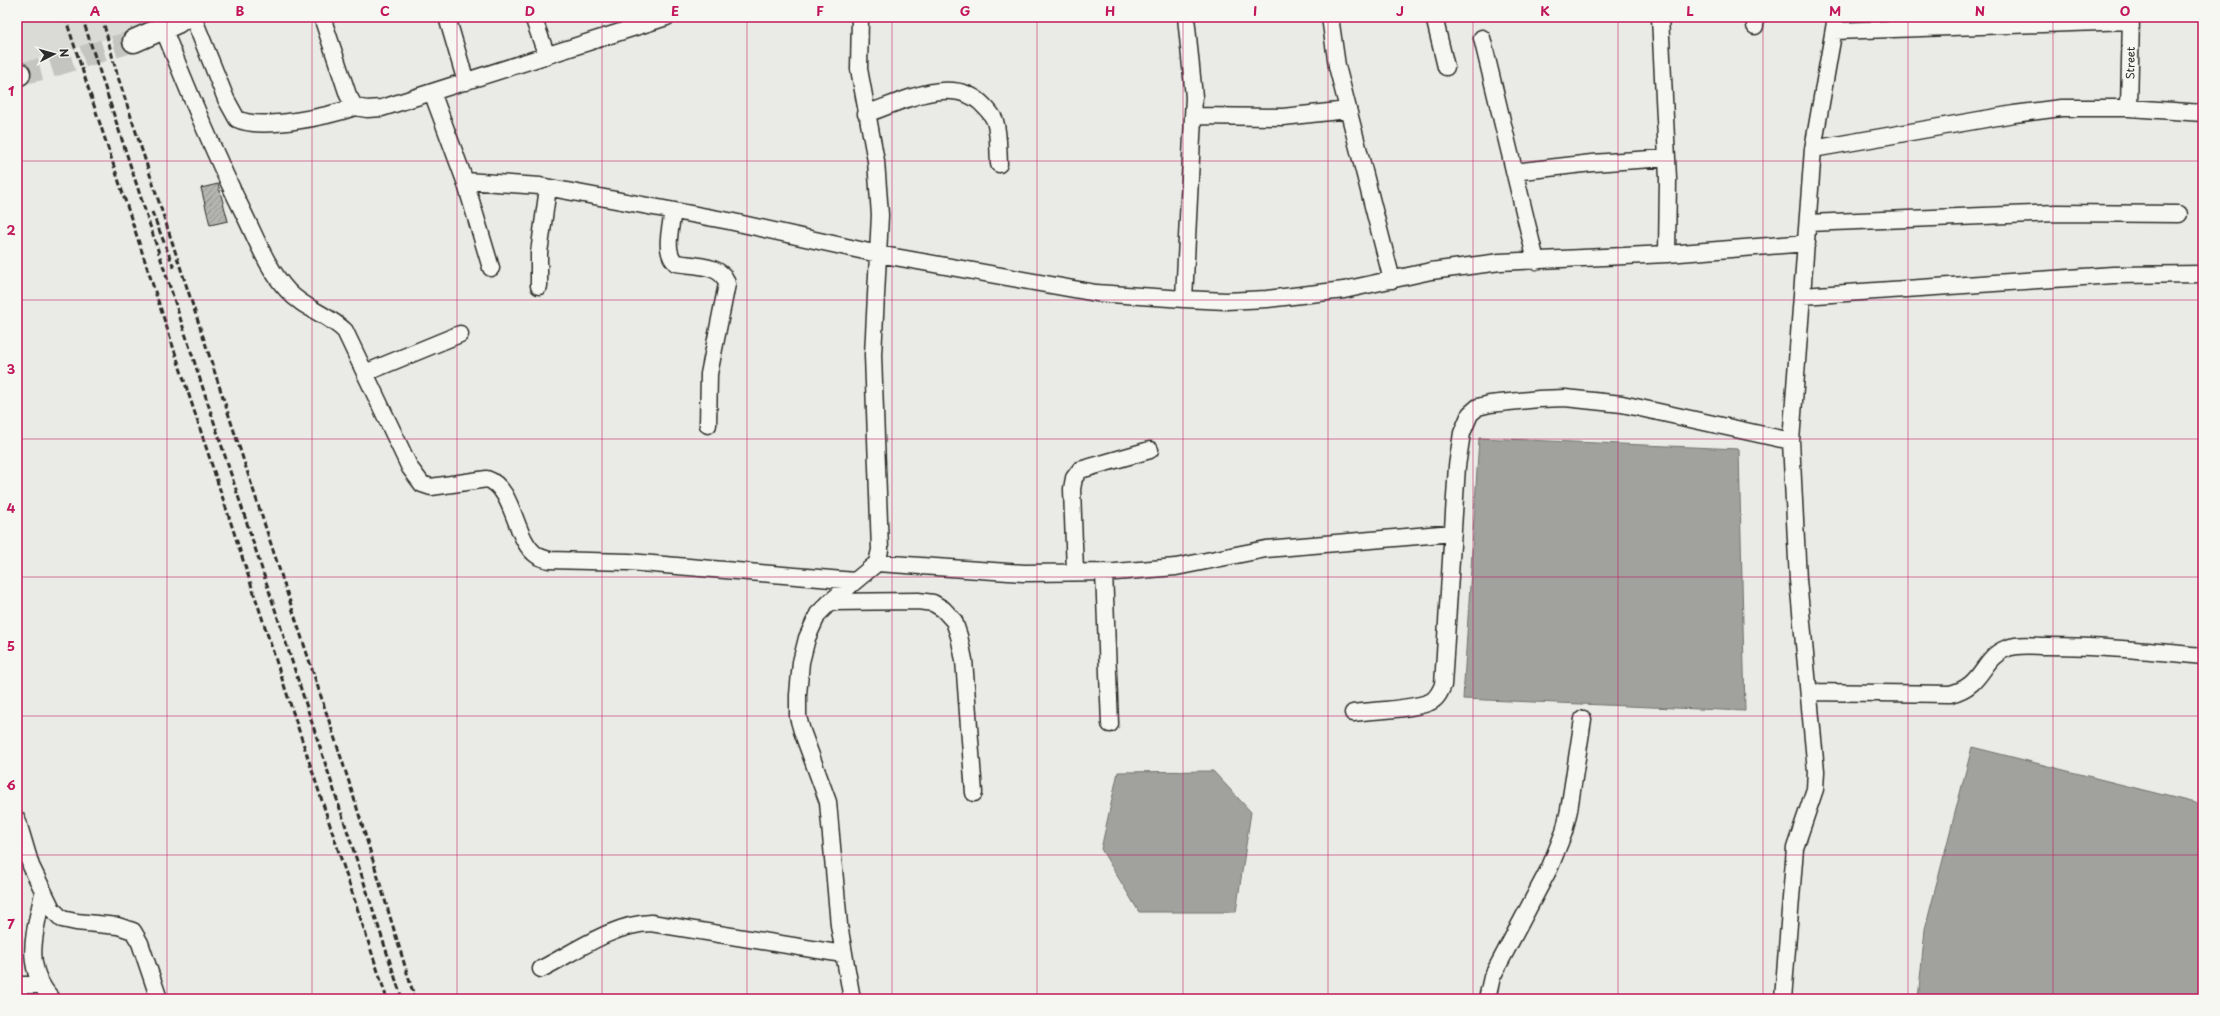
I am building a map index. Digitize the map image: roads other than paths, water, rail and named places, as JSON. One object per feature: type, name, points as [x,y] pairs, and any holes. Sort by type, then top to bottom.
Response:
[{"type":"main road","points":[[134,41],[184,17]]},
{"type":"street","points":[[193,17],[226,99],[237,119],[256,125],[332,114],[355,107],[367,109],[382,108],[667,17]]},
{"type":"street","points":[[322,17],[348,95],[355,107]]},
{"type":"street","points":[[447,17],[466,82]]},
{"type":"street","points":[[533,17],[547,56]]},
{"type":"street","points":[[852,999],[843,954],[828,802],[798,717],[798,695],[801,662],[807,638],[818,614],[876,563],[881,536],[873,355],[880,215],[876,161],[866,114],[859,69],[860,17]]},
{"type":"street","points":[[1184,299],[1194,97],[1186,17]]},
{"type":"street","points":[[1330,17],[1337,66],[1392,280]]},
{"type":"street","points":[[1434,17],[1446,68]]},
{"type":"street","points":[[1660,17],[1667,158],[1667,254]]},
{"type":"street","points":[[1783,999],[1795,848],[1815,789],[1816,771],[1798,580],[1791,441],[1813,149],[1835,24],[2131,19]]},
{"type":"street","name":"Street","points":[[2129,108],[2131,19]]},
{"type":"street","points":[[163,28],[218,161],[267,261],[287,290],[297,301],[327,316],[345,331],[416,478],[422,484],[431,487],[487,479],[493,481],[509,504],[526,544],[537,556],[549,560],[630,562],[855,581]]},
{"type":"street","points":[[1482,38],[1536,261]]},
{"type":"street","points":[[866,114],[932,92],[957,90],[965,92],[978,99],[992,114],[998,134],[999,164]]},
{"type":"street","points":[[432,92],[465,181],[491,268]]},
{"type":"street","points":[[1813,149],[2014,114],[2061,108],[2129,108],[2203,113]]},
{"type":"street","points":[[1193,116],[1283,117],[1348,110]]},
{"type":"street","points":[[1514,172],[1592,163],[1667,158]]},
{"type":"street","points":[[465,181],[548,188],[729,221],[878,254],[1096,293],[1226,301],[1267,299],[1344,290],[1431,271],[1500,262],[1667,254],[1806,243]]},
{"type":"street","points":[[539,286],[539,253],[548,188]]},
{"type":"street","points":[[673,211],[669,240],[669,253],[672,259],[676,263],[720,272],[725,277],[727,284],[709,374],[708,425]]},
{"type":"street","points":[[1808,223],[2056,213],[2179,214]]},
{"type":"street","points":[[1802,296],[2113,276],[2203,274]]},
{"type":"street","points":[[365,373],[460,334]]},
{"type":"street","points":[[1353,712],[1400,708],[1431,702],[1438,696],[1443,685],[1457,466],[1462,433],[1470,414],[1478,407],[1490,404],[1565,398],[1622,404],[1791,441]]},
{"type":"street","points":[[1075,572],[1072,489],[1074,478],[1080,470],[1150,450]]},
{"type":"street","points":[[876,563],[1024,573],[1104,572],[1176,567],[1266,549],[1453,533]]},
{"type":"street","points":[[1104,572],[1110,724]]},
{"type":"street","points":[[830,602],[918,601],[933,603],[954,621],[960,636],[964,660],[974,793]]},
{"type":"street","points":[[1809,692],[1956,693],[1970,686],[1997,654],[2005,648],[2017,646],[2094,646],[2203,656]]},
{"type":"street","points":[[1487,999],[1492,977],[1550,867],[1564,832],[1569,810],[1583,719]]},
{"type":"street","points":[[17,819],[21,847],[52,909],[62,918],[76,922],[122,927],[133,931],[140,942],[159,999]]},
{"type":"street","points":[[43,893],[33,942],[33,958],[40,985],[52,999]]},
{"type":"street","points":[[541,969],[620,928],[651,923],[843,954]]},
{"type":"street","points":[[18,990],[40,985]]},
{"type":"tunnel","points":[[19,74],[46,68],[134,41]]},
{"type":"railway","points":[[65,17],[387,999]]},
{"type":"railway","points":[[82,17],[402,999]]},
{"type":"railway","points":[[102,17],[117,74],[350,785],[415,999]]},
{"type":"railway","points":[[152,212],[175,270]]}]
